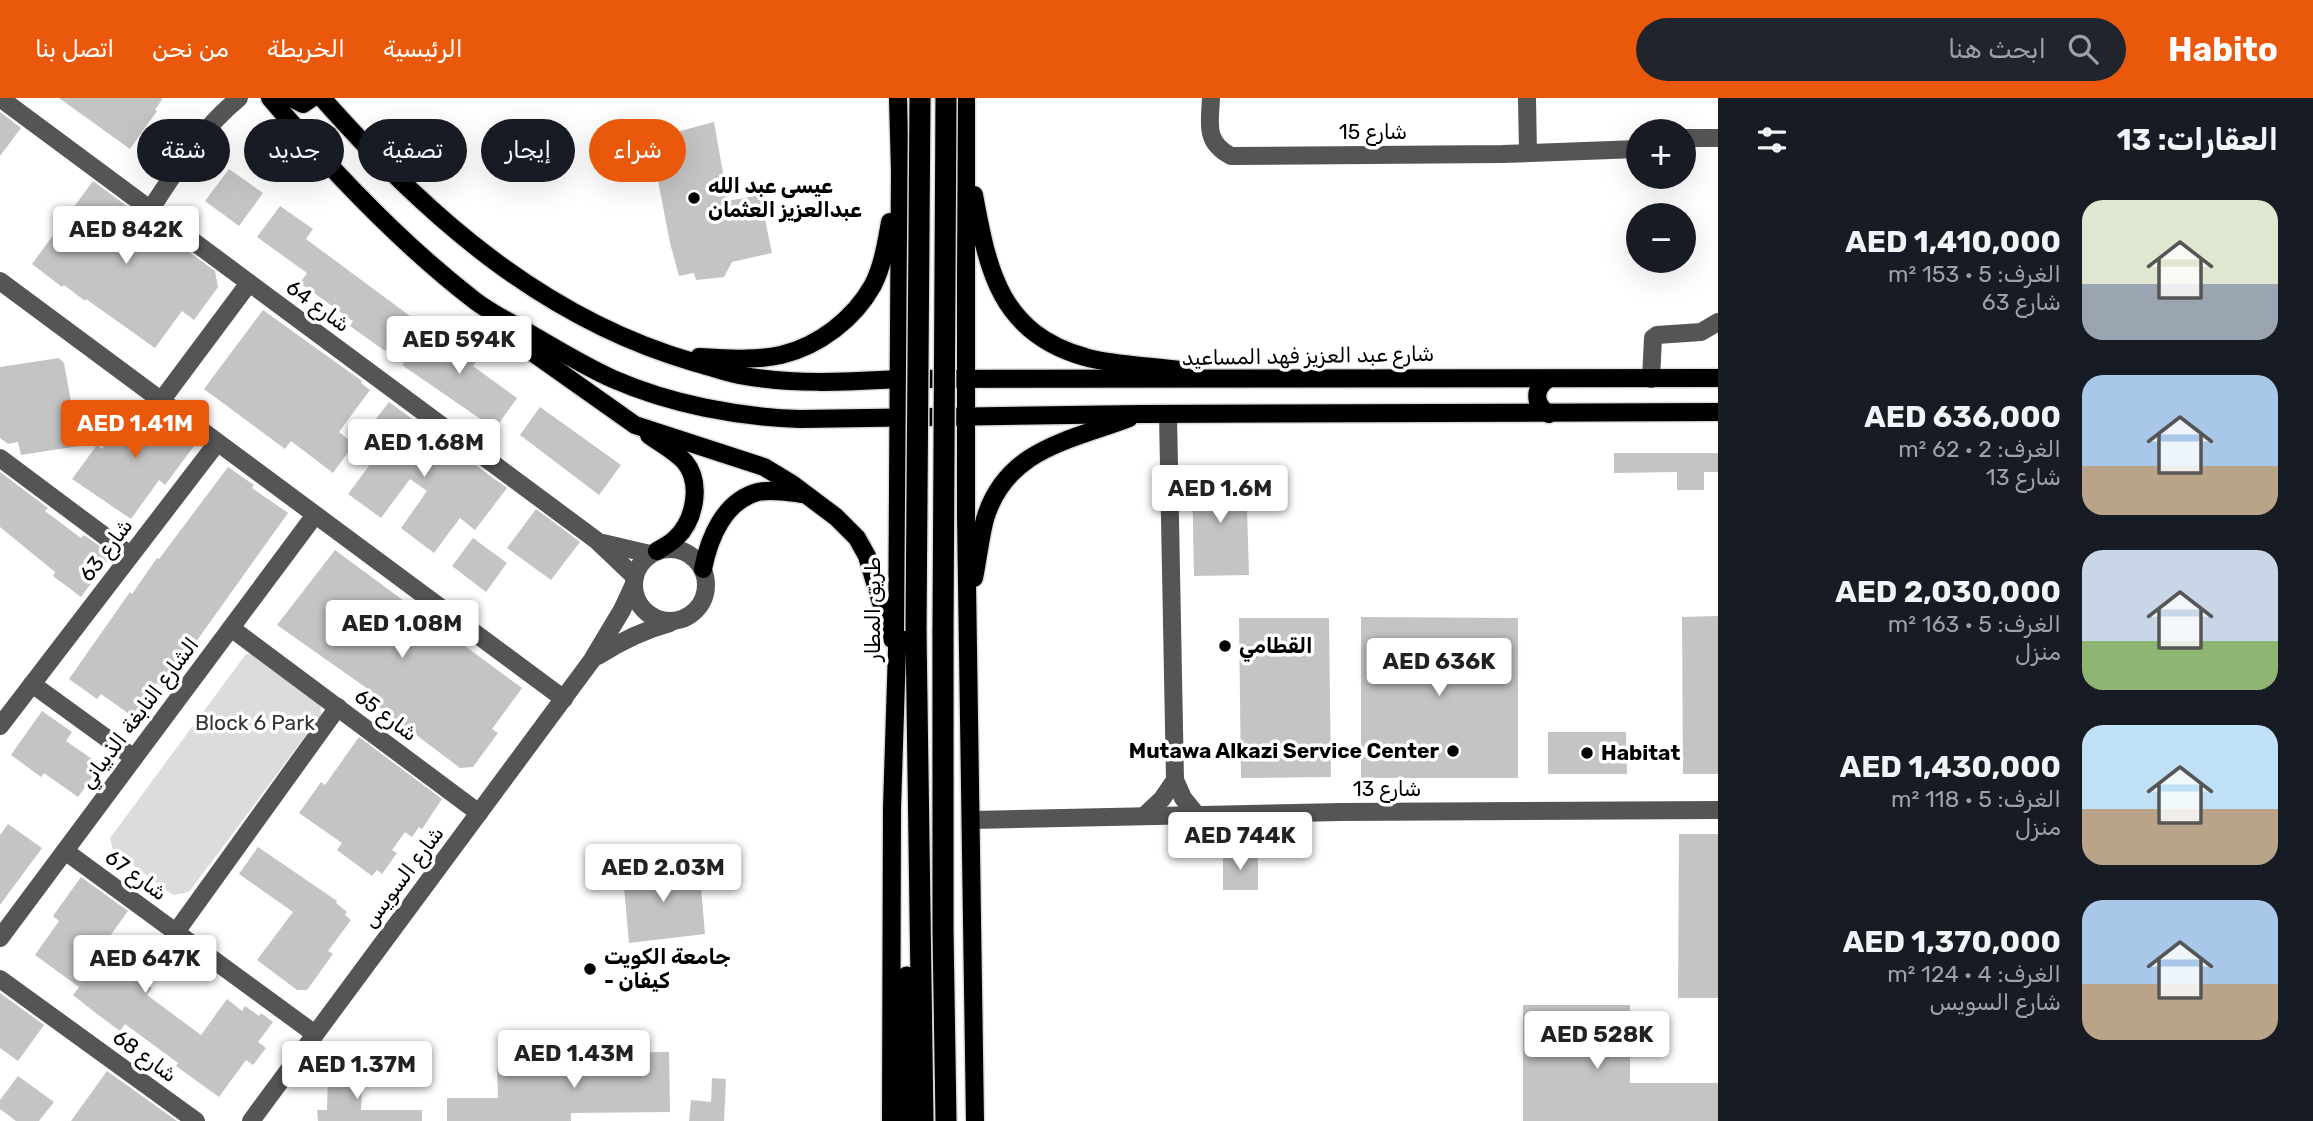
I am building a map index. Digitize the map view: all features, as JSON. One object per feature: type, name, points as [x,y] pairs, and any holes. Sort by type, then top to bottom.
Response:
[{"type":"highway","name":"طريق المطار","points":[[920,98],[916,631],[923,1121]]},
{"type":"highway","points":[[946,98],[943,631],[946,1121]]},
{"type":"highway","points":[[903,1121],[908,946],[919,914]]},
{"type":"highway","points":[[943,930],[953,966],[960,1121]]},
{"type":"main road","points":[[270,98],[301,135],[370,206],[519,343],[677,454],[692,475],[694,499],[686,523],[676,538],[654,552]]},
{"type":"main road","points":[[291,98],[303,104],[312,98]]},
{"type":"main road","points":[[322,98],[410,191],[478,250],[552,301],[616,334],[672,356],[743,359],[779,355],[805,347],[835,330],[858,307],[873,284],[884,256],[900,171]]},
{"type":"main road","name":"طريق المطار","points":[[891,1121],[892,808],[898,507],[898,98]]},
{"type":"main road","points":[[967,98],[966,516],[975,1121]]},
{"type":"main road","points":[[966,146],[984,253],[999,290],[1020,320],[1049,342],[1086,358],[1258,380]]},
{"type":"main road","points":[[898,296],[915,314],[928,317],[952,311],[961,302],[966,291]]},
{"type":"main road","points":[[475,301],[580,363],[616,380],[655,394],[759,418],[1718,412]]},
{"type":"main road","name":"شارع عبد العزيز فهد المساعيد","points":[[672,356],[738,375],[808,383],[898,379],[1718,377]]},
{"type":"main road","points":[[1548,379],[1542,383],[1536,397],[1538,404],[1549,414]]},
{"type":"main road","points":[[967,616],[986,519],[997,491],[1013,470],[1037,452],[1140,414]]},
{"type":"main road","points":[[635,425],[764,467],[836,517],[864,548],[897,650]]},
{"type":"main road","points":[[703,569],[708,545],[719,524],[746,497],[770,491],[807,495]]},
{"type":"main road","points":[[898,507],[908,498],[921,493],[934,493],[947,497],[958,505],[966,516]]},
{"type":"street","name":"شارع 64","points":[[0,98],[597,541],[634,580]]},
{"type":"street","points":[[150,210],[199,137],[215,118],[239,98]]},
{"type":"street","name":"شارع 15","points":[[1211,98],[1210,130],[1214,143],[1221,151],[1231,156],[1626,149]]},
{"type":"street","points":[[1527,98],[1528,153]]},
{"type":"street","points":[[1696,138],[1718,138]]},
{"type":"street","points":[[0,281],[564,699]]},
{"type":"street","points":[[161,401],[249,284]]},
{"type":"street","points":[[1651,379],[1653,338],[1657,335],[1701,332],[1718,322]]},
{"type":"street","points":[[1168,414],[1175,779],[1183,798],[1196,814]]},
{"type":"street","name":"شارع 63","points":[[0,726],[217,443]]},
{"type":"street","points":[[0,458],[130,555]]},
{"type":"street","name":"الشارع النابغة الذبياني","points":[[0,938],[315,515]]},
{"type":"street","name":"شارع 64","points":[[597,541],[654,552]]},
{"type":"street","points":[[670,548],[683,551],[695,558],[703,569],[707,587],[705,597],[693,613],[680,620],[666,621],[648,613],[639,602],[634,580],[640,564],[654,552],[670,548]]},
{"type":"street","name":"شارع السويس","points":[[251,1121],[592,660],[634,580]]},
{"type":"street","name":"شارع السويس","points":[[592,660],[619,642],[648,629],[680,620]]},
{"type":"street","name":"شارع 65","points":[[231,628],[479,813]]},
{"type":"street","points":[[32,684],[134,758]]},
{"type":"street","points":[[176,932],[338,707]]},
{"type":"street","points":[[1145,816],[1162,799],[1175,779]]},
{"type":"street","name":"شارع 13","points":[[972,820],[1196,814],[1718,810]]},
{"type":"street","name":"شارع 67","points":[[65,851],[316,1034]]},
{"type":"street","name":"شارع 68","points":[[0,979],[196,1121]]},
{"type":"green space","name":"Block 6 Park","points":[[261,652],[320,698],[321,715],[189,892],[173,895],[113,850],[110,838],[246,654]]},
{"type":"building","points":[[59,98],[163,98],[151,119],[137,119],[137,139],[130,149]]},
{"type":"building","points":[[0,112],[21,128],[0,156]]},
{"type":"building","name":"عيسى عبد الله عبدالعزيز العثمان","points":[[714,122],[728,201],[760,195],[772,253],[732,262],[724,277],[696,280],[694,273],[679,276],[670,243],[658,182],[686,182],[686,129]]},
{"type":"building","points":[[230,170],[263,193],[239,226],[205,201],[219,182],[230,182]]},
{"type":"building","points":[[93,181],[215,271],[218,287],[194,320],[182,311],[155,348],[32,264]]},
{"type":"building","points":[[280,206],[313,229],[306,239],[410,316],[385,351],[350,326],[353,321],[300,283],[307,273],[257,237]]},
{"type":"building","points":[[263,310],[362,381],[370,390],[339,432],[354,444],[333,473],[291,441],[285,449],[204,389]]},
{"type":"building","points":[[433,323],[480,357],[473,366],[517,398],[495,429],[402,365]]},
{"type":"building","points":[[59,358],[64,363],[79,446],[21,455],[18,442],[8,444],[0,438],[0,367]]},
{"type":"building","points":[[138,400],[197,442],[165,485],[159,480],[131,519],[72,479],[97,445],[102,449]]},
{"type":"building","points":[[389,402],[507,488],[475,530],[460,518],[434,553],[401,528],[427,491],[410,479],[381,518],[348,494],[383,447],[365,433]]},
{"type":"building","points":[[540,407],[621,465],[599,495],[520,435]]},
{"type":"building","points":[[1614,453],[1718,453],[1718,472],[1704,472],[1704,490],[1677,490],[1677,472],[1614,473]]},
{"type":"building","points":[[228,467],[288,513],[163,688],[156,683],[132,716],[101,694],[97,699],[69,679],[130,592],[132,594]]},
{"type":"building","points":[[0,472],[48,508],[45,511],[81,538],[84,535],[112,555],[81,597],[53,576],[55,572],[0,527]]},
{"type":"building","points":[[1246,474],[1249,575],[1194,576],[1192,475]]},
{"type":"building","points":[[536,509],[580,542],[551,580],[507,548]]},
{"type":"building","points":[[473,538],[507,563],[486,592],[452,566]]},
{"type":"building","points":[[335,550],[522,688],[492,729],[498,733],[473,767],[460,768],[370,700],[375,694],[277,625]]},
{"type":"building","points":[[1718,616],[1718,774],[1683,774],[1682,617]]},
{"type":"building","points":[[1361,617],[1518,618],[1518,778],[1361,778]]},
{"type":"building","points":[[1239,618],[1329,618],[1331,777],[1241,778]]},
{"type":"building","points":[[42,711],[72,732],[66,741],[101,765],[78,797],[44,773],[41,777],[11,755]]},
{"type":"building","name":"Habitat","points":[[1548,732],[1626,732],[1627,774],[1548,774]]},
{"type":"building","points":[[359,737],[442,799],[422,829],[419,827],[412,837],[405,832],[392,850],[397,853],[382,874],[377,870],[372,876],[337,850],[342,843],[299,813],[321,782],[325,785]]},
{"type":"building","points":[[8,824],[42,848],[0,905],[0,835]]},
{"type":"building","points":[[1679,834],[1718,834],[1718,998],[1678,998]]},
{"type":"building","points":[[258,847],[337,901],[351,920],[328,951],[333,954],[307,990],[297,990],[257,960],[293,912],[239,874]]},
{"type":"building","points":[[1223,853],[1258,853],[1258,890],[1223,890]]},
{"type":"building","points":[[677,859],[678,879],[700,877],[705,934],[629,943],[623,875],[650,874],[648,863]]},
{"type":"building","points":[[81,877],[128,911],[100,950],[152,988],[147,995],[201,1035],[227,999],[242,1011],[245,1006],[273,1022],[258,1042],[266,1048],[253,1065],[246,1060],[219,1097],[125,1024],[120,1031],[97,1014],[73,995],[79,987],[35,955],[59,921],[53,916]]},
{"type":"building","points":[[0,993],[44,1025],[18,1061],[0,1048]]},
{"type":"building","points":[[1523,1005],[1630,1005],[1630,1083],[1718,1083],[1718,1121],[1523,1121]]},
{"type":"building","points":[[669,1052],[670,1112],[571,1113],[571,1121],[447,1121],[447,1098],[498,1098],[497,1068],[588,1067],[587,1053]]},
{"type":"building","points":[[342,1062],[363,1063],[361,1110],[422,1110],[422,1121],[318,1121],[317,1110],[327,1110],[328,1078],[341,1078]]},
{"type":"building","points":[[107,1071],[177,1121],[71,1121]]},
{"type":"building","points":[[18,1076],[54,1102],[39,1121],[16,1121],[0,1109],[0,1100]]},
{"type":"building","points":[[712,1078],[726,1079],[724,1121],[689,1121],[691,1100],[711,1102]]},
{"type":"place","name":"عيسى عبد الله عبدالعزيز العثمان","points":[[694,198]]},
{"type":"place","name":"القطامي","points":[[1225,646]]},
{"type":"place","name":"Mutawa Alkazi Service Center","points":[[1453,751]]},
{"type":"place","name":"Habitat","points":[[1587,753]]},
{"type":"place","name":"جامعة الكويت - كيفان","points":[[590,969]]}]
